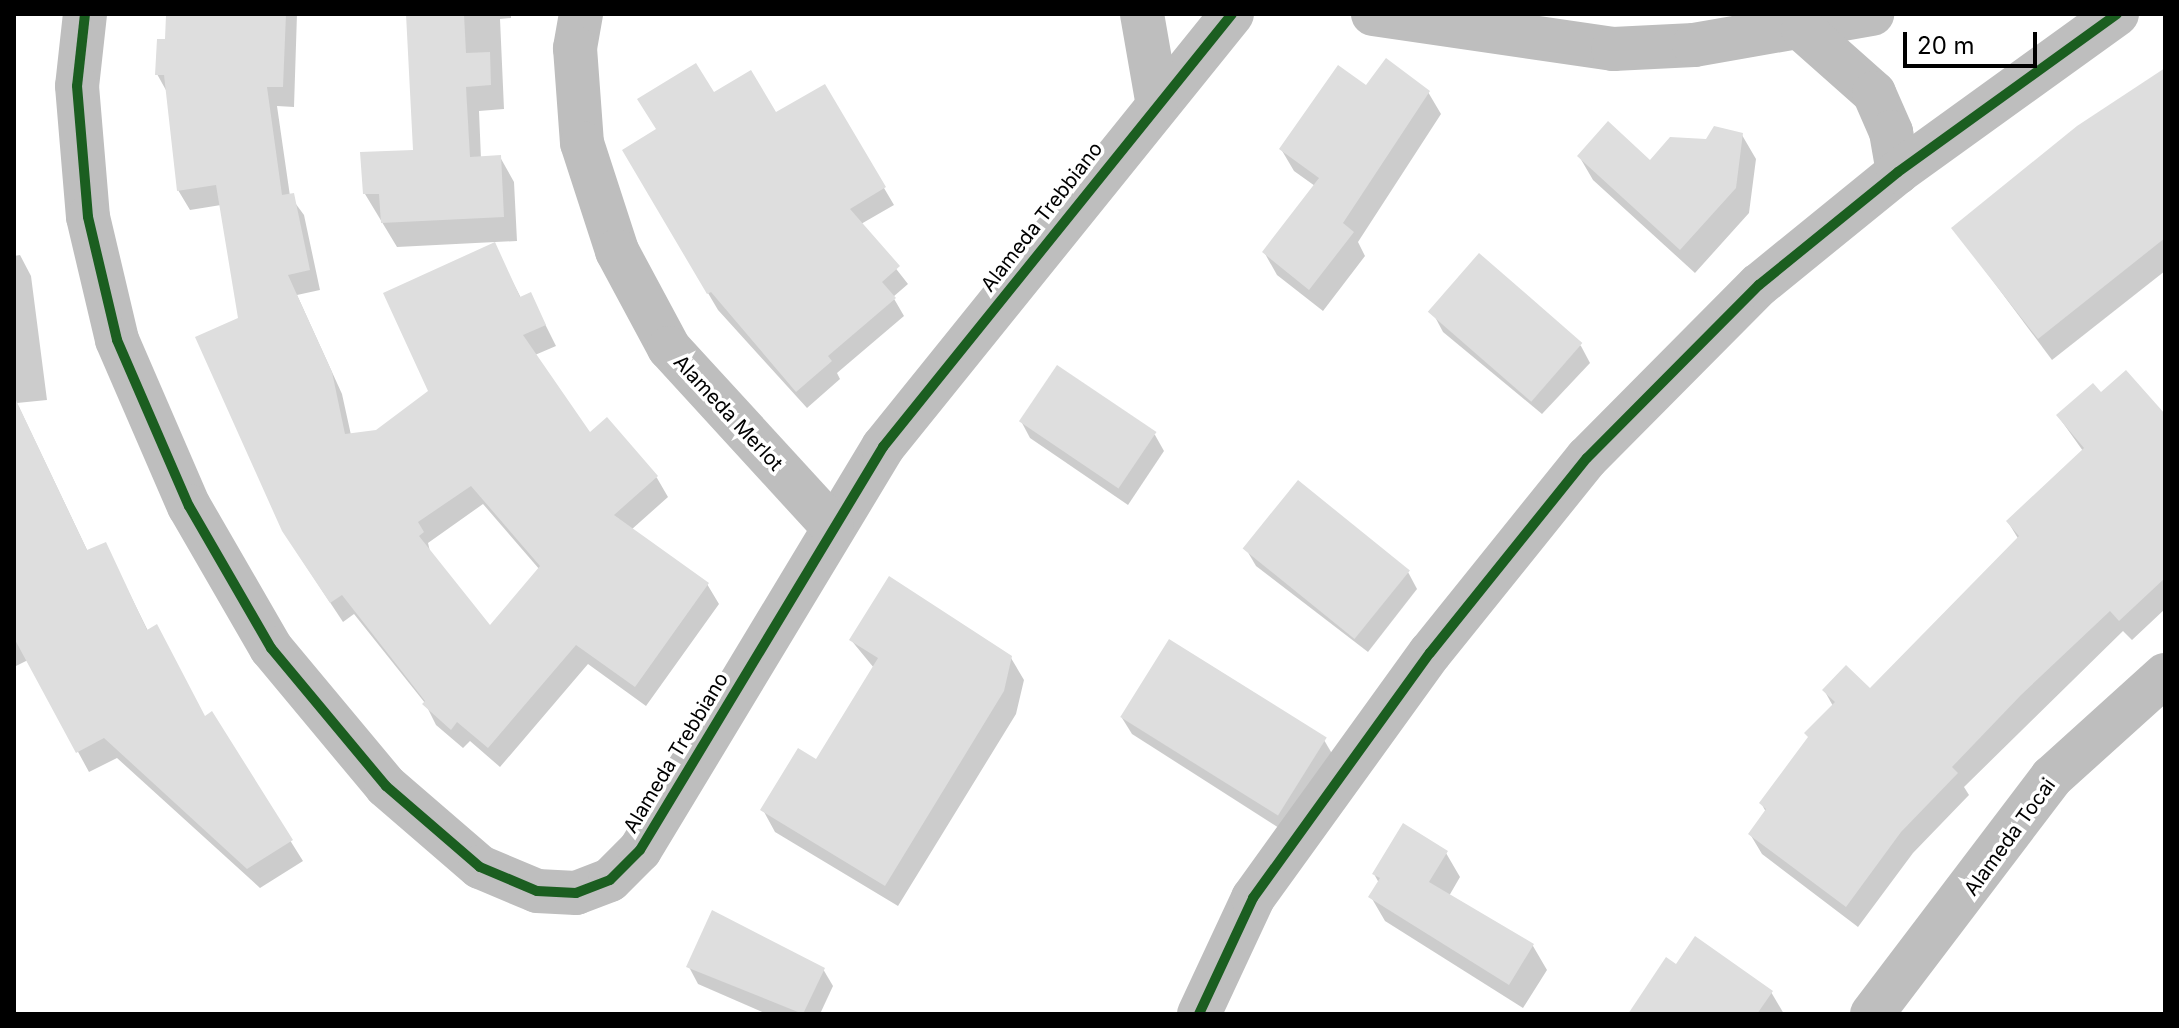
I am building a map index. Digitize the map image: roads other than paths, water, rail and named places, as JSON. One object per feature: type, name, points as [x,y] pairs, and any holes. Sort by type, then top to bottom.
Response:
[{"type":"street","name":"Alameda Trebbiano","points":[[85,14],[77,86],[88,217],[117,340],[189,506],[271,648],[386,786],[480,867],[537,891],[576,893],[610,880],[640,850],[832,526],[883,447],[1157,100],[1232,14]]},
{"type":"street","name":"Alameda Merlot","points":[[581,14],[575,48],[582,143],[617,251],[669,348],[832,526]]},
{"type":"street","points":[[1142,14],[1157,100]]},
{"type":"street","points":[[1373,14],[1613,49],[1694,45],[1803,30],[1872,14]]},
{"type":"street","points":[[1199,1014],[1253,898],[1430,653],[1587,458],[1759,285],[1898,172],[2117,14]]},
{"type":"street","points":[[1803,30],[1874,93],[1891,132],[1898,172]]},
{"type":"street","name":"Alameda Tocai","points":[[1872,1014],[2052,777],[2165,675]]}]
